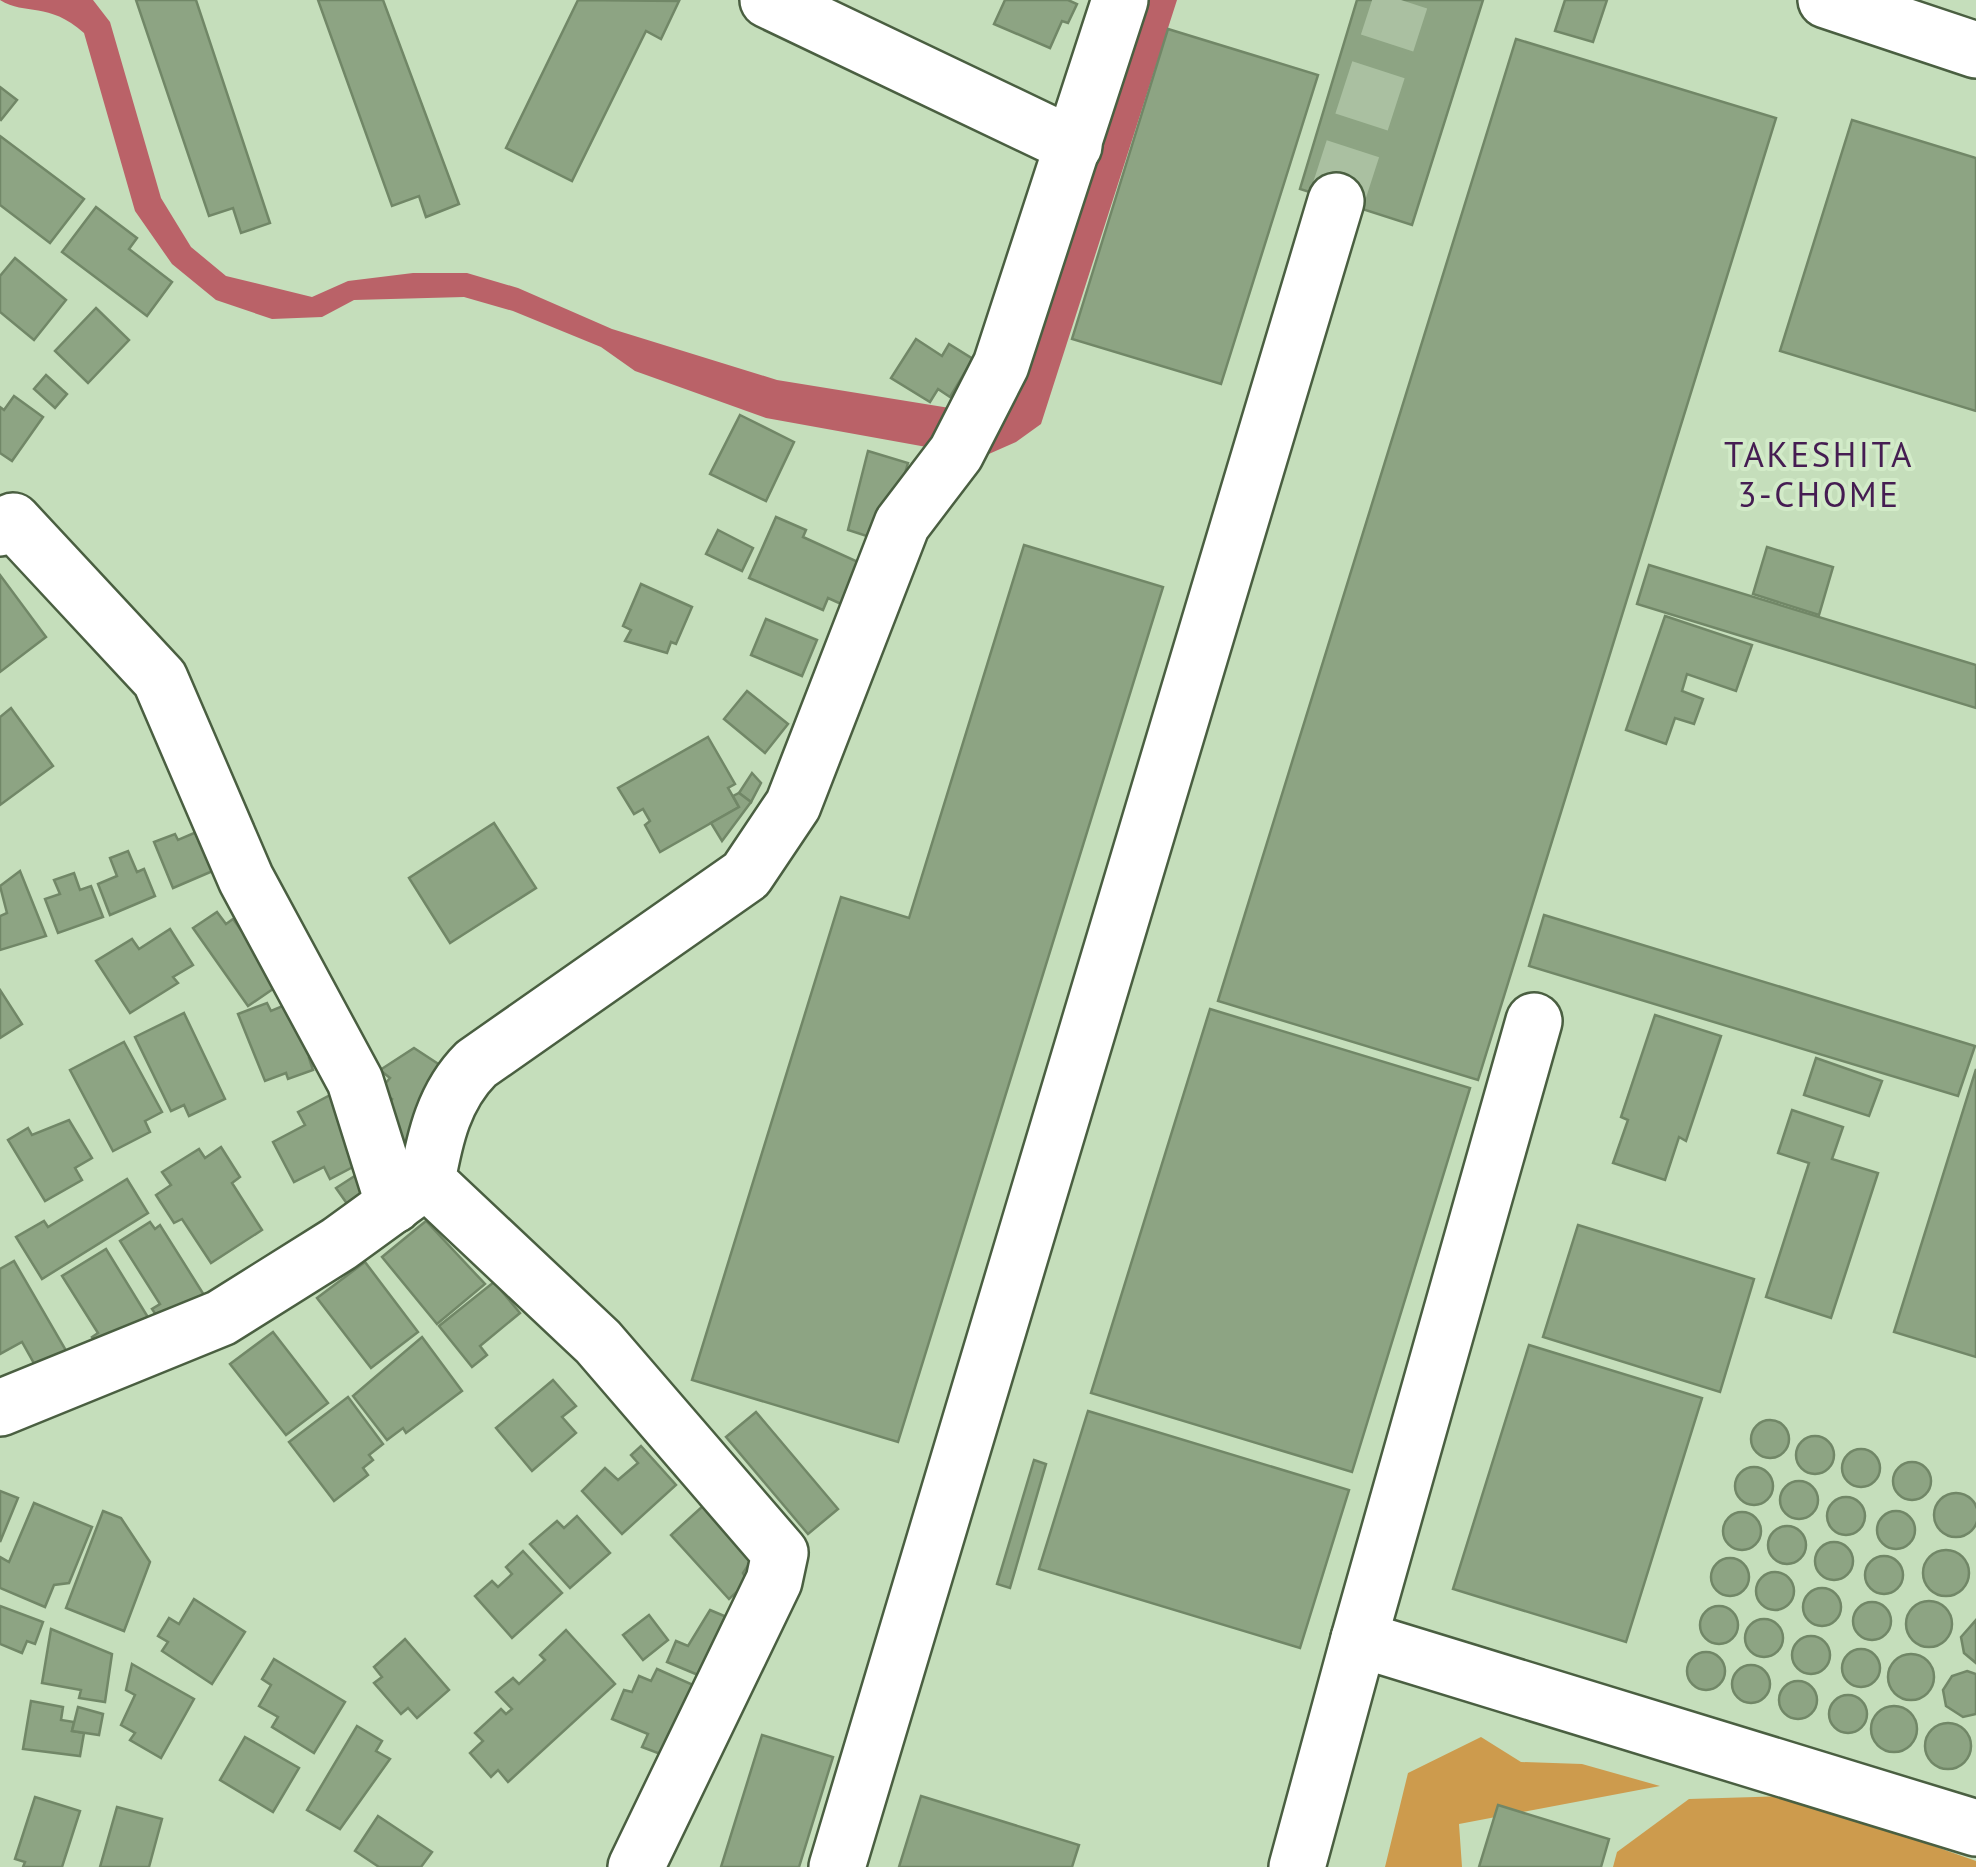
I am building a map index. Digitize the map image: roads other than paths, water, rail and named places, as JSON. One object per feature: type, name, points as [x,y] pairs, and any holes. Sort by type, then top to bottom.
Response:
[{"type":"street","points":[[768,0],[1074,146]]},
{"type":"street","points":[[0,1408],[221,1318],[410,1193],[449,1099],[476,1064],[708,906],[746,875],[792,805],[902,524],[968,430],[1001,365],[1120,0]]},
{"type":"street","points":[[1826,0],[1976,50]]},
{"type":"street","points":[[837,1867],[1336,201]]},
{"type":"street","points":[[0,528],[13,521],[160,679],[246,879],[410,1193],[598,1342],[780,1553],[774,1581],[636,1867]]},
{"type":"street","points":[[1297,1867],[1534,1021]]},
{"type":"street","points":[[1358,1639],[1976,1828]]},
{"type":"tunnel","points":[[1336,201],[1401,0]]},
{"type":"district","name":"TAKESHITA 3-CHOME","points":[[1819,474]]}]
